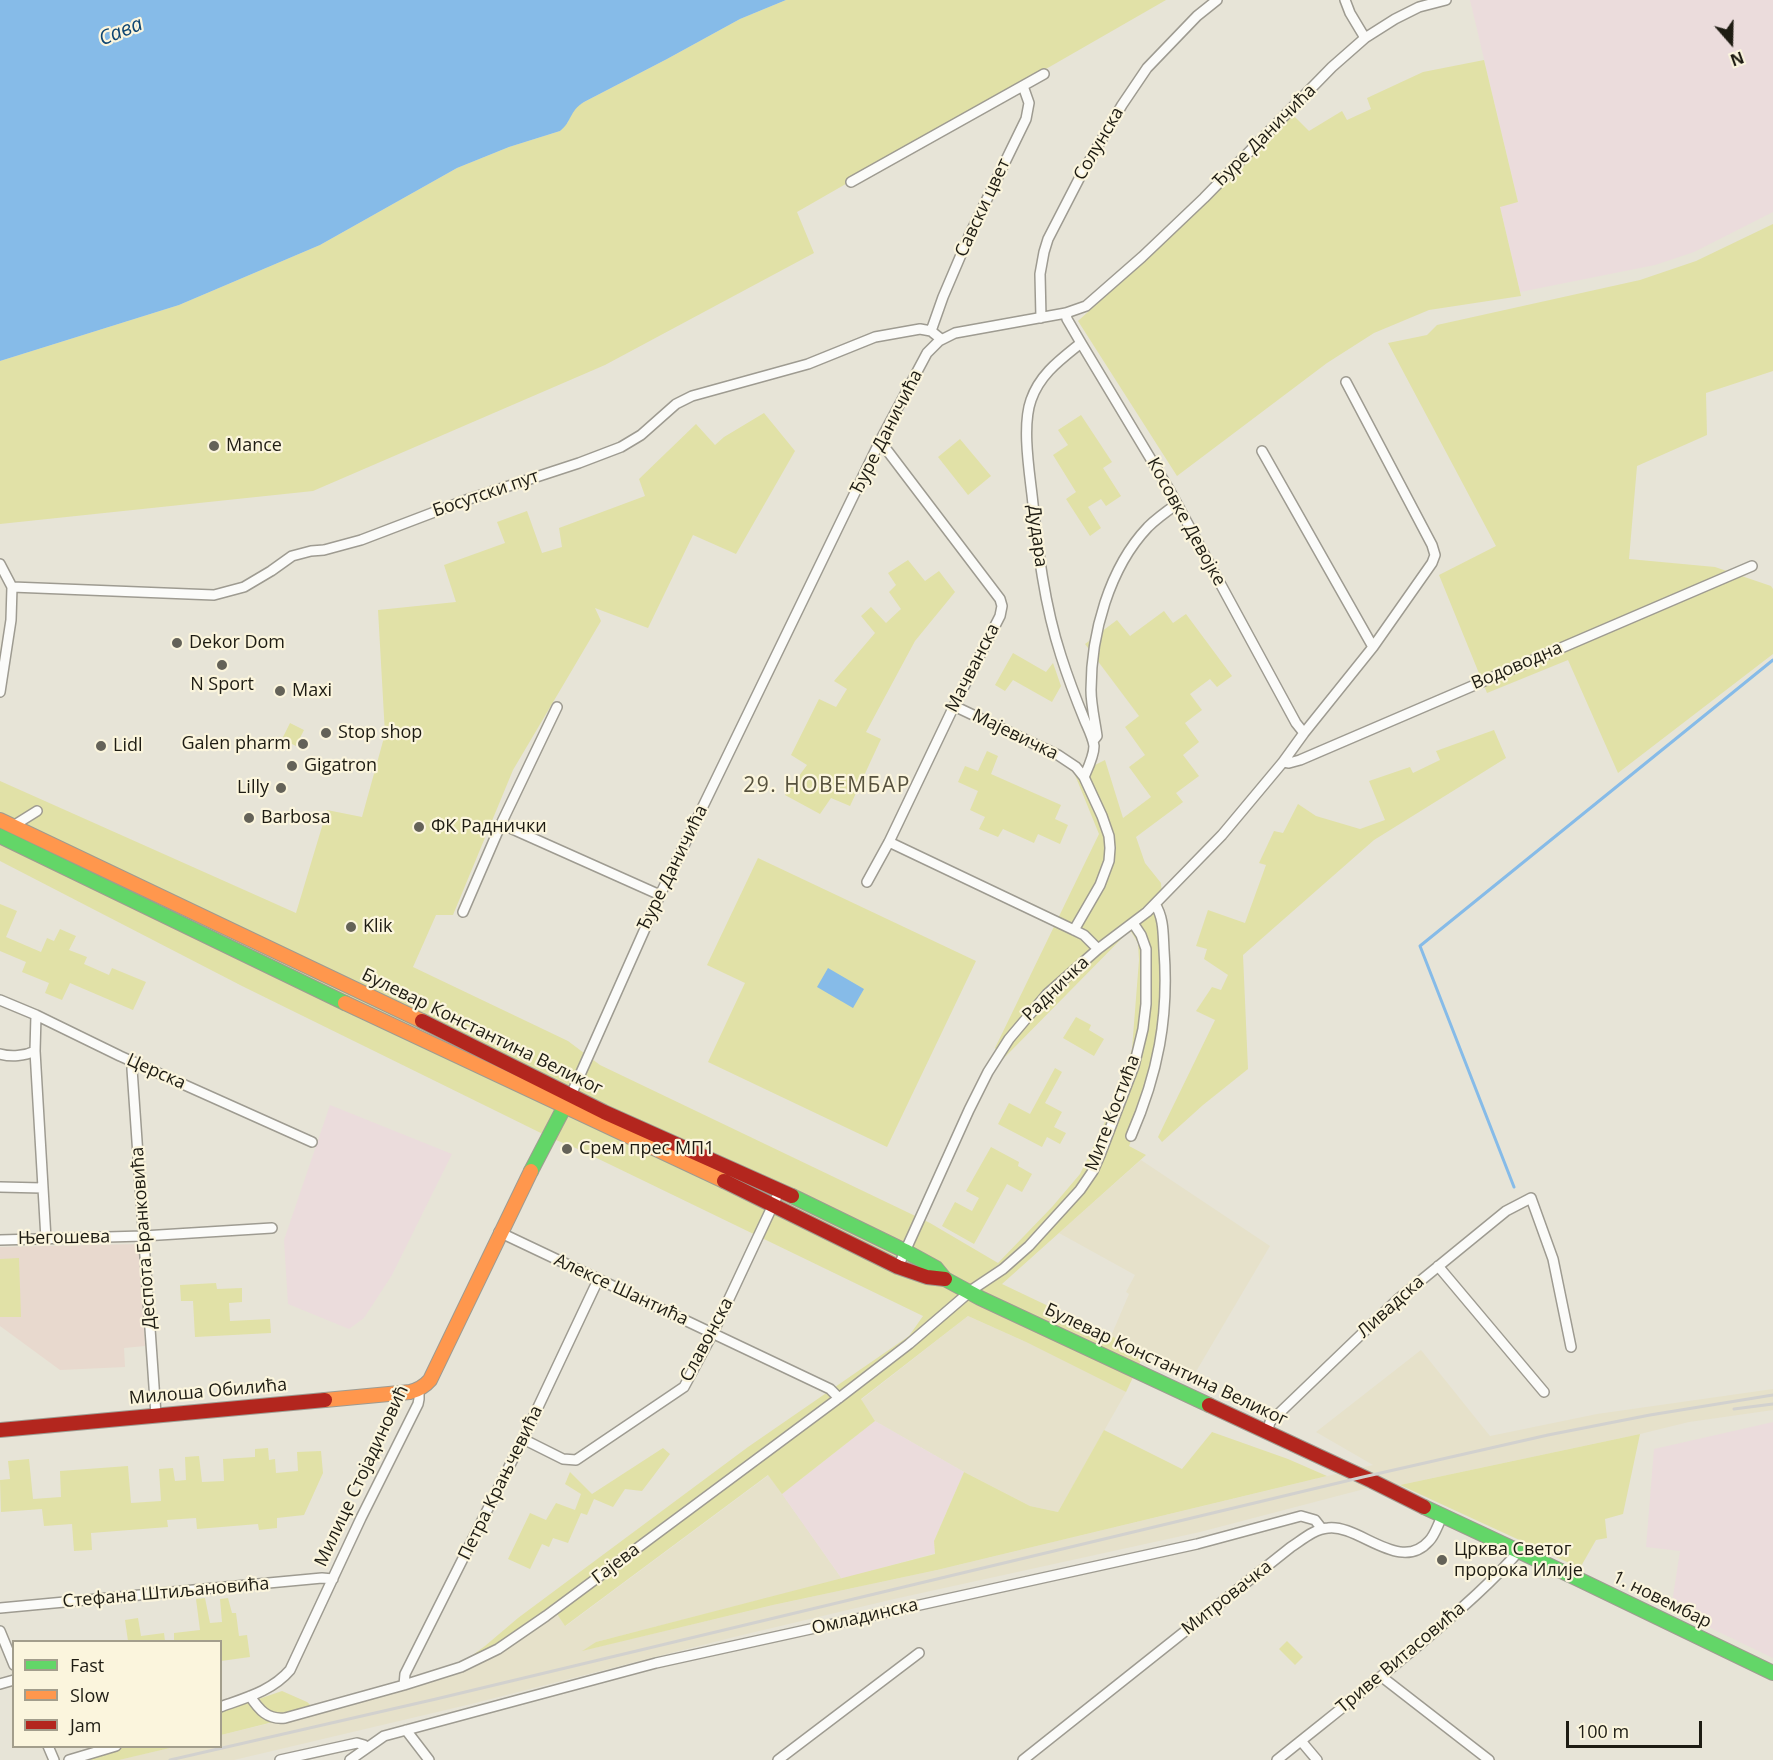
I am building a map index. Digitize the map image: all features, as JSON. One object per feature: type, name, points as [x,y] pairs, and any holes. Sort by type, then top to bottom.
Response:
[{"type":"main road","name":"Булевар Константина Великог","points":[[6,823],[387,1004],[567,1101],[604,1112],[780,1190],[905,1251],[936,1268],[945,1279]]},
{"type":"main road","name":"Булевар Константина Великог","points":[[0,836],[567,1101],[898,1267],[927,1277],[945,1279],[1372,1481]]},
{"type":"main road","name":"Милице Стојадиновић","points":[[419,1389],[430,1380],[499,1232],[567,1101]]},
{"type":"main road","name":"Милоша Обилића","points":[[0,1430],[419,1389]]},
{"type":"main road","name":"1. новембар","points":[[1372,1481],[1443,1517],[1773,1673]]},
{"type":"street","name":"Солунска","points":[[1041,318],[1040,274],[1044,252],[1048,239],[1081,175],[1122,105],[1147,68],[1197,16],[1217,0]]},
{"type":"street","points":[[1345,0],[1365,38]]},
{"type":"street","name":"Ђуре Даничића","points":[[567,1101],[660,895],[880,441],[927,353],[941,339],[955,333],[1066,313],[1086,306],[1204,198],[1332,67],[1365,38],[1419,7],[1446,0]]},
{"type":"street","points":[[851,182],[1044,74]]},
{"type":"street","name":"Савски цвет","points":[[931,331],[949,280],[1026,119],[1029,103],[1023,86]]},
{"type":"street","name":"Косовке Девојке","points":[[1066,313],[1067,320],[1177,504],[1296,723],[1304,733]]},
{"type":"street","name":"Босутски пут","points":[[12,587],[214,595],[234,590],[271,571],[292,556],[361,540],[466,500],[621,447],[641,435],[676,404],[692,396],[808,364],[874,337],[920,329],[931,331]]},
{"type":"street","points":[[931,331],[941,339]]},
{"type":"street","name":"Дудара","points":[[1081,343],[1045,373],[1037,386],[1030,402],[1028,415],[1027,456],[1047,606],[1067,677],[1093,741]]},
{"type":"street","points":[[1282,762],[1373,647],[1435,555],[1432,545],[1346,382]]},
{"type":"street","name":"Мачванска","points":[[867,882],[1000,616],[1001,602],[880,441]]},
{"type":"street","points":[[1262,451],[1373,647]]},
{"type":"street","points":[[1084,777],[1094,750],[1093,741],[1097,736],[1091,690],[1094,649],[1106,601],[1116,576],[1142,534],[1161,515],[1177,504]]},
{"type":"street","points":[[0,564],[12,587],[11,620],[0,692]]},
{"type":"street","name":"Водоводна","points":[[1282,762],[1300,760],[1752,566]]},
{"type":"street","points":[[463,912],[501,824],[557,706]]},
{"type":"street","name":"Мајевичка","points":[[954,706],[1058,755],[1076,767],[1084,777],[1102,816],[1109,836],[1110,848],[1109,861],[1100,885],[1074,930]]},
{"type":"street","name":"Радничка","points":[[898,1267],[969,1110],[988,1072],[1009,1039],[1047,994],[1098,949],[1155,904],[1222,835],[1282,762]]},
{"type":"street","points":[[6,823],[37,811]]},
{"type":"street","points":[[501,824],[660,895]]},
{"type":"street","points":[[889,842],[1084,935],[1098,949]]},
{"type":"street","points":[[1131,1136],[1148,1090],[1163,1034],[1166,990],[1165,954],[1161,915],[1155,904]]},
{"type":"street","name":"Мите Костића","points":[[969,1292],[1003,1269],[1029,1246],[1080,1190],[1097,1163],[1134,1066],[1143,1029],[1146,1004],[1146,949],[1133,923]]},
{"type":"street","name":"Церска","points":[[0,1000],[312,1142]]},
{"type":"street","points":[[36,1015],[35,1051],[46,1239]]},
{"type":"street","points":[[0,1054],[7,1056],[29,1054],[35,1051]]},
{"type":"street","name":"Деспота Бранковића","points":[[134,1062],[132,1069],[156,1415]]},
{"type":"street","points":[[0,1187],[42,1188]]},
{"type":"street","name":"Славонска","points":[[523,1439],[563,1459],[579,1458],[684,1387],[713,1333],[780,1190]]},
{"type":"street","name":"Ливадска","points":[[1267,1433],[1270,1422],[1397,1300],[1506,1211],[1531,1198],[1552,1259],[1570,1347]]},
{"type":"street","name":"Његошева","points":[[0,1240],[143,1236],[272,1228]]},
{"type":"street","name":"Алексе Шантића","points":[[499,1232],[830,1389],[839,1398]]},
{"type":"street","points":[[1438,1266],[1544,1392]]},
{"type":"street","name":"Петра Крањчевића","points":[[404,1685],[405,1674],[523,1439],[598,1280]]},
{"type":"street","name":"Гајева","points":[[250,1696],[261,1711],[273,1718],[280,1718],[404,1685],[480,1659],[517,1637],[839,1398],[909,1344],[969,1292]]},
{"type":"street","name":"Милице Стојадиновић","points":[[250,1696],[278,1683],[290,1670],[361,1518],[418,1404],[419,1389]]},
{"type":"street","name":"Омладинска","points":[[351,1760],[384,1736],[656,1663],[1197,1544],[1301,1515],[1315,1520],[1322,1529]]},
{"type":"street","points":[[1322,1529],[1345,1528],[1390,1550],[1413,1551],[1429,1541],[1443,1517]]},
{"type":"street","name":"Митровачка","points":[[1023,1760],[1291,1547],[1322,1529]]},
{"type":"street","name":"Триве Витасовића","points":[[1277,1760],[1382,1677],[1466,1604],[1519,1551]]},
{"type":"street","name":"Стефана Штиљановића","points":[[0,1608],[322,1578],[333,1579]]},
{"type":"street","points":[[0,1631],[12,1660]]},
{"type":"street","points":[[778,1760],[919,1653]]},
{"type":"street","points":[[1382,1677],[1489,1760]]},
{"type":"street","points":[[222,1706],[250,1696]]},
{"type":"street","points":[[406,1730],[429,1760]]},
{"type":"street","points":[[1301,1740],[1317,1760]]},
{"type":"street","points":[[280,1760],[357,1743],[367,1748]]},
{"type":"street","points":[[69,1760],[109,1748]]},
{"type":"shaded area","points":[[1470,0],[1773,0],[1773,212],[1694,252],[1655,265],[1520,292],[1500,206],[1518,202]]},
{"type":"shaded area","points":[[330,1105],[452,1154],[392,1275],[364,1318],[349,1329],[288,1304],[284,1240]]},
{"type":"shaded area","points":[[1141,1160],[1270,1246],[1194,1375],[1111,1336],[1129,1294],[1126,1292],[1135,1275],[1059,1233]]},
{"type":"shaded area","points":[[139,1244],[145,1346],[124,1348],[125,1367],[60,1370],[0,1326],[0,1247]]},
{"type":"shaded area","points":[[968,1316],[1126,1392],[1058,1512],[1030,1506],[964,1472],[875,1421],[861,1400]]},
{"type":"shaded area","points":[[1421,1350],[1490,1436],[1597,1414],[1773,1389],[1773,1410],[1689,1422],[1400,1485],[1368,1488],[1200,1532],[894,1599],[234,1760],[118,1760],[169,1748],[222,1748],[222,1735],[283,1720],[493,1656],[557,1614],[566,1626],[769,1475],[842,1579],[596,1642],[584,1650],[773,1605],[937,1570],[1373,1465],[1316,1432]]},
{"type":"shaded area","points":[[875,1421],[964,1472],[934,1541],[935,1553],[842,1579],[782,1494]]},
{"type":"shaded area","points":[[1773,1422],[1773,1658],[1671,1609],[1680,1551],[1646,1547],[1654,1449]]},
{"type":"green space","points":[[786,0],[1166,0],[797,212],[814,253],[605,365],[313,491],[0,524],[0,361],[179,305],[320,245],[457,168],[509,147],[560,131],[577,106],[740,19]]},
{"type":"green space","points":[[1484,60],[1518,202],[1500,207],[1521,296],[1429,310],[1374,333],[1327,363],[1177,476],[1078,321],[1183,225],[1293,115],[1309,131],[1342,111],[1347,120],[1371,109],[1367,98],[1423,72]]},
{"type":"green space","points":[[1773,224],[1773,371],[1706,393],[1707,435],[1637,466],[1629,559],[1715,567],[1771,586],[1773,589],[1773,654],[1618,773],[1568,660],[1487,693],[1439,575],[1496,546],[1388,343],[1427,335],[1437,325],[1640,280],[1696,261]]},
{"type":"green space","points":[[764,413],[795,451],[736,554],[693,535],[648,628],[595,608],[601,621],[513,770],[453,915],[436,915],[413,967],[568,1041],[600,1065],[930,1223],[998,1263],[1080,1174],[1102,1129],[1132,1049],[1139,960],[1138,943],[1130,930],[1003,1059],[995,1048],[1099,834],[1075,775],[1105,760],[1123,818],[1151,797],[1129,767],[1145,755],[1125,727],[1139,716],[1085,644],[1117,620],[1130,636],[1164,611],[1173,623],[1186,614],[1232,676],[1217,687],[1210,679],[1190,694],[1202,710],[1185,723],[1199,742],[1183,755],[1199,776],[1176,793],[1183,802],[1136,837],[1145,863],[1161,883],[1166,950],[1167,1005],[1146,1104],[1129,1146],[1146,1155],[1002,1284],[1145,1352],[1126,1392],[968,1316],[861,1399],[875,1421],[782,1494],[768,1475],[565,1626],[557,1614],[493,1656],[444,1676],[518,1618],[748,1447],[909,1336],[923,1316],[551,1138],[242,986],[0,861],[0,781],[296,913],[327,810],[362,817],[385,734],[378,610],[456,602],[444,565],[505,543],[497,522],[527,511],[542,553],[562,547],[559,528],[645,496],[639,479],[696,424],[715,445]]},
{"type":"green space","points":[[1081,415],[1112,462],[1103,468],[1121,496],[1106,506],[1101,499],[1088,507],[1101,528],[1090,536],[1066,499],[1076,492],[1053,455],[1068,445],[1058,430]]},
{"type":"green space","points":[[960,439],[991,476],[968,495],[938,457]]},
{"type":"green space","points":[[908,560],[925,581],[939,571],[955,592],[915,641],[866,732],[881,739],[850,806],[831,798],[820,814],[785,795],[807,765],[791,755],[819,699],[836,707],[847,689],[834,681],[875,633],[861,616],[871,607],[886,623],[901,609],[889,592],[896,585],[888,573]]},
{"type":"green space","points":[[1013,653],[1046,672],[1053,663],[1061,686],[1052,702],[1013,680],[1005,691],[995,685]]},
{"type":"green space","points":[[290,723],[304,730],[296,746],[282,739]]},
{"type":"green space","points":[[1494,730],[1506,758],[1374,840],[1243,955],[1248,1069],[1162,1142],[1158,1137],[1215,1020],[1196,1011],[1212,987],[1221,990],[1228,975],[1204,959],[1207,949],[1196,946],[1208,910],[1245,923],[1266,865],[1259,863],[1274,831],[1283,833],[1298,804],[1316,816],[1360,829],[1385,820],[1369,781],[1410,767],[1413,773],[1440,760],[1436,751]]},
{"type":"green space","points":[[987,751],[998,756],[991,774],[1061,805],[1055,819],[1068,825],[1060,844],[1038,834],[1034,843],[1003,829],[998,837],[979,829],[985,817],[970,810],[978,791],[958,782],[965,766],[978,771]]},
{"type":"green space","points":[[758,858],[976,961],[887,1147],[708,1062],[745,983],[707,965]]},
{"type":"green space","points":[[0,904],[17,911],[6,937],[41,952],[47,938],[54,941],[60,929],[76,936],[69,950],[87,957],[84,964],[109,975],[112,968],[146,982],[133,1010],[70,983],[62,1000],[45,993],[49,983],[22,972],[26,962],[0,951]]},
{"type":"green space","points":[[1076,1017],[1091,1025],[1089,1030],[1104,1039],[1094,1056],[1063,1038]]},
{"type":"green space","points":[[1055,1068],[1062,1072],[1045,1103],[1062,1112],[1054,1127],[1066,1133],[1060,1144],[1047,1137],[1042,1147],[998,1124],[1009,1103],[1030,1114]]},
{"type":"green space","points":[[991,1147],[1019,1162],[1018,1166],[1032,1174],[1022,1192],[1007,1184],[974,1244],[942,1226],[955,1202],[972,1211],[979,1198],[966,1191]]},
{"type":"green space","points":[[19,1258],[21,1317],[0,1317],[0,1259]]},
{"type":"green space","points":[[216,1283],[217,1289],[242,1288],[242,1302],[229,1303],[230,1321],[270,1319],[271,1333],[195,1337],[193,1301],[181,1301],[180,1285]]},
{"type":"green space","points":[[1104,1430],[1182,1469],[1212,1432],[1288,1459],[1327,1476],[937,1570],[773,1605],[582,1651],[596,1642],[935,1554],[934,1541],[964,1472],[1030,1506],[1058,1512]]},
{"type":"green space","points":[[1640,1434],[1623,1514],[1605,1519],[1607,1538],[1596,1540],[1580,1568],[1400,1485]]},
{"type":"green space","points":[[268,1448],[269,1460],[275,1459],[276,1473],[298,1471],[297,1452],[321,1451],[323,1473],[304,1515],[277,1518],[277,1528],[259,1530],[258,1524],[197,1529],[196,1518],[167,1520],[168,1527],[91,1533],[92,1550],[74,1551],[72,1524],[44,1526],[42,1509],[1,1512],[0,1480],[10,1479],[8,1461],[29,1459],[33,1499],[61,1497],[60,1471],[128,1466],[131,1503],[161,1501],[159,1469],[173,1468],[175,1481],[186,1480],[185,1457],[199,1456],[202,1482],[224,1481],[223,1459],[255,1457],[255,1449]]},
{"type":"green space","points":[[663,1448],[670,1454],[642,1491],[625,1489],[613,1507],[594,1499],[587,1515],[581,1513],[568,1543],[553,1538],[549,1547],[542,1544],[530,1569],[508,1559],[530,1513],[546,1520],[556,1503],[575,1510],[581,1494],[565,1484],[570,1472],[592,1494]]},
{"type":"green space","points":[[205,1598],[210,1623],[222,1622],[220,1599],[228,1598],[232,1613],[236,1613],[239,1636],[247,1635],[250,1657],[222,1661],[222,1640],[174,1640],[174,1633],[200,1630],[196,1599]]},
{"type":"green space","points":[[138,1618],[141,1636],[164,1633],[165,1640],[128,1640],[125,1620]]},
{"type":"green space","points":[[1287,1641],[1303,1657],[1295,1665],[1279,1649]]},
{"type":"green space","points":[[282,1691],[307,1702],[317,1711],[222,1735],[222,1712]]},
{"type":"green space","points":[[121,1748],[170,1748],[119,1760],[81,1760]]},
{"type":"water","name":"Сава","points":[[0,0],[786,0],[740,19],[584,102],[579,105],[560,131],[509,147],[457,168],[320,245],[179,305],[0,361]]},
{"type":"water","points":[[828,968],[864,989],[853,1008],[817,987]]},
{"type":"waterway","points":[[1514,1187],[1420,946],[1773,660]]},
{"type":"railway","points":[[170,1760],[436,1699],[1363,1477],[1548,1435],[1650,1415],[1773,1395]]},
{"type":"railway","points":[[1734,1409],[1773,1404]]},
{"type":"traffic: fast","points":[[0,836],[345,1003]]},
{"type":"traffic: fast","points":[[531,1171],[568,1100]]},
{"type":"traffic: fast","points":[[792,1196],[905,1251],[936,1268],[945,1279],[980,1298],[1209,1405]]},
{"type":"traffic: fast","points":[[1424,1507],[1773,1673]]},
{"type":"traffic: slow","points":[[0,820],[422,1021]]},
{"type":"traffic: slow","points":[[345,1003],[724,1181]]},
{"type":"traffic: slow","points":[[325,1400],[410,1392],[421,1388],[430,1380],[531,1171]]},
{"type":"traffic: jam","points":[[422,1021],[604,1112],[792,1196]]},
{"type":"traffic: jam","points":[[724,1181],[898,1267],[927,1277],[945,1279]]},
{"type":"traffic: jam","points":[[0,1430],[325,1400]]},
{"type":"traffic: jam","points":[[1209,1405],[1424,1507]]},
{"type":"place","name":"Mance","points":[[214,446]]},
{"type":"place","name":"Dekor Dom","points":[[177,643]]},
{"type":"place","name":"N Sport","points":[[222,665]]},
{"type":"place","name":"Maxi","points":[[280,691]]},
{"type":"place","name":"Stop shop","points":[[326,733]]},
{"type":"place","name":"Galen pharm","points":[[303,744]]},
{"type":"place","name":"Lidl","points":[[101,746]]},
{"type":"place","name":"Gigatron","points":[[292,766]]},
{"type":"place","name":"Lilly","points":[[281,788]]},
{"type":"place","name":"Barbosa","points":[[249,818]]},
{"type":"place","name":"ФК Раднички","points":[[419,827]]},
{"type":"place","name":"Klik","points":[[351,927]]},
{"type":"place","name":"Срем прес МП1","points":[[567,1149]]},
{"type":"place","name":"Црква Светог пророка Илије","points":[[1442,1560]]},
{"type":"district","name":"29. НОВЕМБАР","points":[[827,786]]}]
